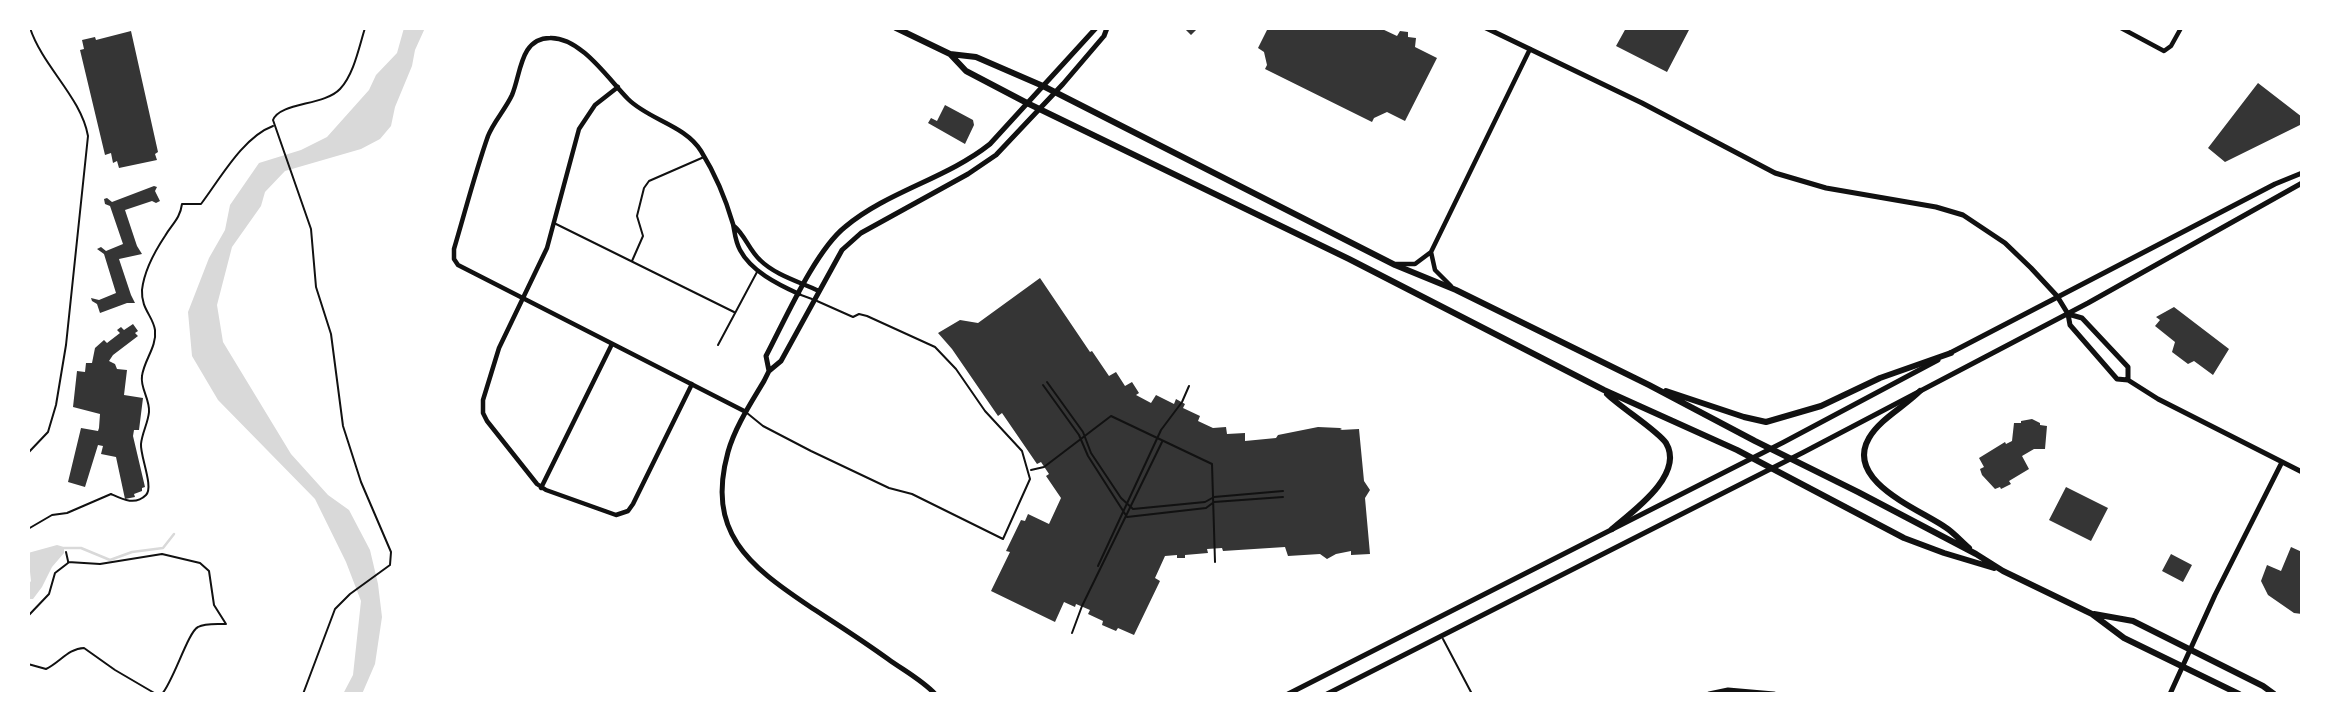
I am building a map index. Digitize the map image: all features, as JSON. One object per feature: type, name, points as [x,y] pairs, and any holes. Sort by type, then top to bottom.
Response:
[{"type":"main road","points":[[896,28],[950,54],[976,57],[1043,86],[1395,264],[1456,290],[1648,385],[1976,554],[2003,571],[2092,614],[2124,638],[2239,694]]},
{"type":"main road","points":[[950,54],[966,71],[1027,103],[1349,259],[1604,390],[1752,458],[1904,538],[2003,571]]},
{"type":"main road","points":[[1648,385],[1766,422],[1821,405],[1880,378],[1951,352]]},
{"type":"main road","points":[[1604,390],[1619,406],[1666,444],[1669,459],[1662,482],[1647,499],[1612,529]]},
{"type":"main road","points":[[1920,391],[1885,420],[1870,437],[1865,455],[1869,472],[1889,493],[1947,528],[1976,554]]},
{"type":"main road","points":[[2092,614],[2133,621],[2263,685],[2274,694]]},
{"type":"street","points":[[769,371],[766,356],[826,246],[843,228],[865,212],[973,158],[990,144],[1096,28]]},
{"type":"street","points":[[935,694],[867,644],[768,579],[749,562],[724,518],[721,492],[728,451],[769,371],[781,361],[842,250],[861,233],[968,174],[996,155],[1055,93],[1104,36],[1107,28]]},
{"type":"street","points":[[1486,28],[1642,103],[1775,173],[1826,188],[1936,207],[1963,215],[2005,243],[2057,296],[2068,314],[2070,325],[2118,379],[2128,380],[2158,399],[2302,472]]},
{"type":"street","points":[[2121,28],[2164,51],[2171,46],[2180,28]]},
{"type":"street","points":[[746,412],[460,268],[454,259],[454,249],[489,135],[513,93],[526,52],[539,40],[561,40],[600,65],[639,109],[694,141],[705,157],[734,226],[740,251],[757,271],[799,294]]},
{"type":"street","points":[[1395,264],[1415,264],[1431,253],[1530,48]]},
{"type":"street","points":[[618,87],[595,105],[582,123],[547,248],[503,337],[482,405],[487,421],[531,479],[541,488],[616,515],[628,511],[692,384]]},
{"type":"street","points":[[1288,694],[1771,449],[2057,296],[2275,184],[2302,173]]},
{"type":"street","points":[[1327,694],[2068,314],[2302,183]]},
{"type":"street","points":[[911,190],[917,202]]},
{"type":"street","points":[[734,226],[769,268],[819,291]]},
{"type":"street","points":[[1431,253],[1435,270],[1456,290]]},
{"type":"street","points":[[2068,314],[2082,318],[2128,367],[2128,380]]},
{"type":"street","points":[[541,488],[612,344]]},
{"type":"street","points":[[2170,694],[2282,462]]},
{"type":"street","points":[[1709,694],[1739,690],[1774,694]]},
{"type":"lane","points":[[28,453],[48,432],[56,405],[88,154],[88,136],[78,110],[36,45],[30,28]]},
{"type":"lane","points":[[631,262],[643,236],[637,216],[644,188],[649,181],[705,157]]},
{"type":"lane","points":[[553,223],[734,313]]},
{"type":"lane","points":[[718,345],[757,271]]},
{"type":"lane","points":[[746,412],[763,426],[811,451],[889,488],[912,494],[1003,539],[1030,479],[1022,452],[985,411],[956,369],[935,347],[901,330],[859,314],[853,317],[799,294]]},
{"type":"lane","points":[[1441,635],[1472,694]]},
{"type":"path","points":[[303,694],[332,614],[350,594],[390,565],[391,552],[361,482],[343,426],[331,334],[316,286],[311,229],[274,126],[274,118],[279,112],[325,99],[342,87],[365,28]]},
{"type":"path","points":[[28,529],[52,515],[66,513],[111,494],[126,501],[146,495],[149,488],[141,445],[149,412],[142,376],[154,345],[155,328],[144,309],[142,291],[145,276],[166,234],[180,218],[182,204],[201,204],[247,144],[261,131],[274,126]]},
{"type":"path","points":[[1047,382],[1083,432],[1091,453],[1133,509],[1206,502],[1214,497],[1283,491]]},
{"type":"path","points":[[1043,384],[1082,440],[1088,456],[1127,517]]},
{"type":"path","points":[[1098,566],[1161,430],[1182,402],[1189,386]]},
{"type":"path","points":[[1027,471],[1044,467],[1111,416],[1212,464],[1216,562]]},
{"type":"path","points":[[1072,633],[1162,442]]},
{"type":"path","points":[[1127,517],[1206,508],[1214,502],[1283,497]]},
{"type":"path","points":[[66,552],[68,562]]},
{"type":"path","points":[[28,616],[49,594],[55,573],[68,562],[100,564],[162,554],[200,563],[209,571],[214,605],[226,624],[206,625],[194,630],[170,684],[162,694]]},
{"type":"path","points":[[28,664],[46,668],[72,650],[84,648],[156,694]]},
{"type":"shaded area","points":[[404,28],[425,28],[395,107],[391,126],[380,139],[361,149],[285,171],[265,192],[261,206],[232,247],[217,305],[223,342],[291,454],[328,495],[349,510],[370,550],[382,617],[375,664],[362,694],[343,694],[353,675],[361,601],[346,562],[315,499],[218,400],[192,356],[188,312],[209,258],[225,230],[230,205],[259,163],[301,150],[327,137],[369,90],[376,75],[397,53]]},
{"type":"shaded area","points":[[57,545],[64,547],[64,553],[52,567],[33,599],[28,599],[28,585],[31,581],[28,553]]},
{"type":"building","points":[[1184,28],[1198,28],[1191,35]]},
{"type":"building","points":[[1268,28],[1380,28],[1397,36],[1400,31],[1408,32],[1408,37],[1416,38],[1415,47],[1437,58],[1405,121],[1387,112],[1374,118],[1372,122],[1265,69],[1267,65],[1264,52],[1258,48]]},
{"type":"building","points":[[1626,28],[1690,28],[1667,72],[1616,46]]},
{"type":"building","points":[[131,31],[158,152],[155,154],[157,160],[119,168],[117,161],[113,163],[111,153],[105,155],[80,50],[84,49],[82,40],[95,37],[96,40]]},
{"type":"building","points":[[2258,83],[2302,117],[2300,125],[2225,162],[2208,148]]},
{"type":"building","points":[[945,105],[973,120],[974,125],[965,144],[928,123],[931,118],[937,121]]},
{"type":"building","points":[[157,187],[155,191],[160,201],[125,210],[142,254],[119,259],[135,303],[127,303],[100,313],[91,298],[99,300],[116,293],[104,254],[97,249],[101,247],[106,251],[123,244],[110,206],[105,204],[104,199],[112,202]]},
{"type":"building","points":[[1040,278],[1109,376],[1116,372],[1125,386],[1132,382],[1139,393],[1136,395],[1151,403],[1156,395],[1174,404],[1176,399],[1185,404],[1183,408],[1200,416],[1198,421],[1213,428],[1226,427],[1227,434],[1245,433],[1245,441],[1276,438],[1278,435],[1318,427],[1359,429],[1364,481],[1370,490],[1365,498],[1370,554],[1351,555],[1351,551],[1327,559],[1320,554],[1288,556],[1285,547],[1223,551],[1222,548],[1207,549],[1208,553],[1185,555],[1185,558],[1177,558],[1177,555],[1165,556],[1155,578],[1160,581],[1134,635],[1102,625],[1103,621],[1088,614],[1090,610],[1076,604],[1075,607],[1064,602],[1055,622],[991,591],[1010,552],[1006,551],[1021,520],[1025,521],[1028,514],[1049,524],[1061,498],[1046,476],[1049,474],[1041,462],[1037,464],[1002,413],[998,416],[938,333],[960,320],[978,323]]},
{"type":"building","points":[[2174,307],[2229,349],[2213,375],[2194,361],[2188,364],[2172,352],[2175,342],[2155,326],[2160,320],[2156,317]]},
{"type":"building","points":[[133,324],[138,336],[109,361],[115,364],[117,369],[127,370],[124,395],[143,398],[139,430],[134,430],[133,436],[145,487],[134,494],[135,497],[125,499],[116,457],[101,454],[103,446],[98,445],[85,487],[68,482],[81,428],[98,431],[99,428],[100,414],[73,407],[77,371],[85,372],[86,363],[92,363],[95,348],[104,340],[107,343],[120,333],[117,330],[121,327],[124,330]]},
{"type":"building","points":[[2032,419],[2047,426],[2045,449],[2034,449],[2022,456],[2029,469],[2009,481],[2011,484],[1995,489],[1982,475],[1980,469],[1984,467],[1979,458],[2005,442],[2006,444],[2012,441],[2014,423]]},
{"type":"building","points":[[2066,487],[2108,508],[2091,541],[2049,520]]},
{"type":"building","points":[[2291,547],[2302,552],[2302,614],[2294,613],[2268,595],[2261,581],[2267,565],[2281,571]]},
{"type":"building","points":[[2171,554],[2192,565],[2183,582],[2162,571]]},
{"type":"waterway","points":[[64,548],[81,548],[110,560],[132,552],[163,548],[174,534]]}]
